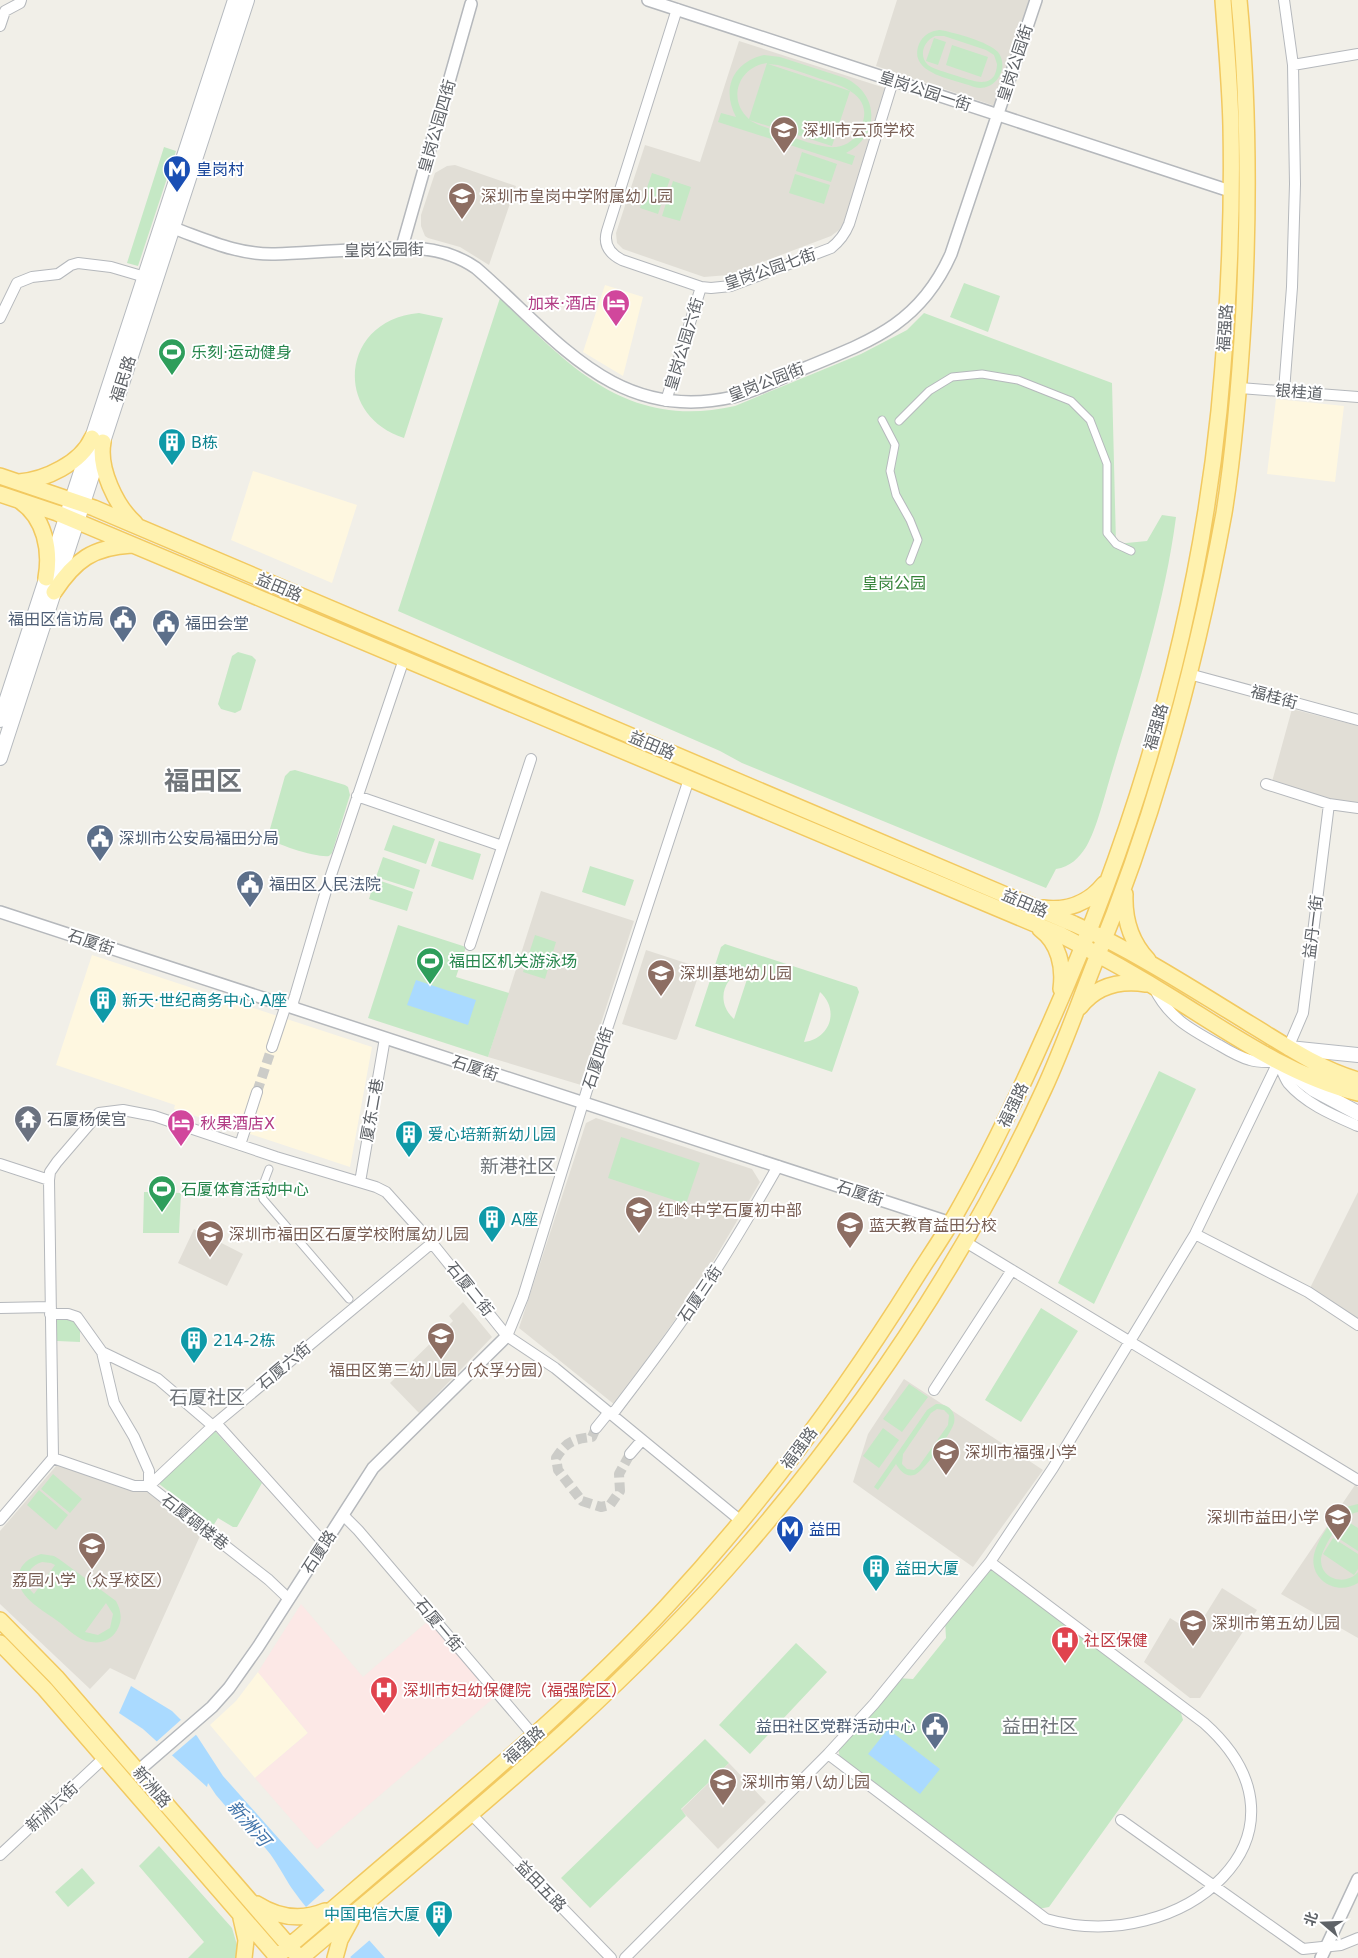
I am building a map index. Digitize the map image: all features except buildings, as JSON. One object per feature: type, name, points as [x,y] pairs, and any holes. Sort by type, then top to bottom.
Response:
[{"type":"main road","name":"福民路","points":[[98,440],[145,277],[236,0]]},
{"type":"main road","name":"福民路","points":[[0,758],[54,592],[77,502],[172,228],[247,0]]},
{"type":"main road","name":"福强路","points":[[276,1958],[577,1698],[690,1581],[799,1449],[849,1379],[951,1223],[1014,1102],[1083,947],[1111,874],[1172,671],[1200,537],[1219,412],[1229,260],[1231,124],[1223,0]]},
{"type":"main road","name":"福强路","points":[[300,1958],[551,1746],[609,1691],[705,1594],[816,1460],[858,1404],[923,1308],[964,1241],[1024,1130],[1044,1088],[1105,939],[1168,754],[1190,674],[1224,512],[1240,388],[1247,232],[1248,150],[1244,54],[1239,0]]},
{"type":"main road","points":[[16,482],[40,477],[69,463],[98,440],[103,463],[114,496],[129,518],[145,530]]},
{"type":"main road","name":"益田路","points":[[0,476],[77,502],[145,530],[1089,931],[1152,965],[1288,1048],[1335,1073],[1358,1080]]},
{"type":"main road","points":[[7,496],[30,510],[43,533],[48,556],[46,578]]},
{"type":"main road","name":"益田路","points":[[7,496],[72,519],[1033,924],[1083,947],[1152,985],[1278,1062],[1316,1080],[1358,1093]]},
{"type":"main road","name":"福民路","points":[[0,720],[46,578],[72,519]]},
{"type":"main road","points":[[54,592],[66,574],[88,555],[117,546],[134,545]]},
{"type":"main road","points":[[1031,906],[1049,909],[1064,908],[1078,904],[1093,896],[1111,874]]},
{"type":"main road","points":[[1125,883],[1126,913],[1129,929],[1141,953],[1152,965]]},
{"type":"main road","points":[[1033,924],[1046,933],[1059,955],[1062,969],[1057,1008]]},
{"type":"main road","points":[[1074,1017],[1088,998],[1109,985],[1122,982],[1152,985]]},
{"type":"main road","name":"益田路","points":[[1288,1048],[1358,1055]]},
{"type":"main road","name":"益田路","points":[[1278,1062],[1313,1089],[1358,1113]]},
{"type":"main road","name":"新洲路","points":[[0,1620],[46,1666],[300,1958]]},
{"type":"main road","name":"新洲路","points":[[0,1643],[45,1689],[276,1958]]},
{"type":"main road","points":[[245,1894],[272,1912],[285,1916],[308,1917],[333,1907]]},
{"type":"main road","points":[[335,1957],[340,1940],[362,1906]]},
{"type":"main road","points":[[240,1914],[245,1928],[244,1958]]},
{"type":"street","points":[[0,26],[5,11],[20,3],[21,0]]},
{"type":"street","name":"皇岗公园一街","points":[[648,0],[1230,192]]},
{"type":"street","name":"皇岗公园街","points":[[172,228],[228,248],[256,254],[402,247],[442,252],[470,264],[556,343],[588,368],[631,391],[666,401],[701,402],[742,394],[877,337],[902,320],[925,298],[946,266],[1036,0]]},
{"type":"street","points":[[1284,0],[1293,65],[1295,184],[1293,268],[1284,391]]},
{"type":"street","name":"皇岗公园四街","points":[[402,247],[471,4]]},
{"type":"street","name":"皇岗公园七街","points":[[677,9],[610,222],[606,241],[612,254],[622,260],[701,287],[731,286],[831,248],[837,243],[846,232],[849,224],[894,81]]},
{"type":"street","points":[[1293,65],[1358,54]]},
{"type":"street","points":[[0,318],[17,283],[32,277],[58,274],[75,263],[112,267],[145,277]]},
{"type":"street","name":"皇岗公园六街","points":[[666,401],[701,287]]},
{"type":"street","points":[[898,421],[929,392],[952,377],[982,374],[1018,380],[1071,401],[1090,420],[1106,464],[1107,533],[1116,544],[1131,551]]},
{"type":"street","name":"银桂道","points":[[1240,388],[1358,397]]},
{"type":"street","points":[[882,420],[895,445],[890,472],[896,495],[910,520],[918,540],[910,560]]},
{"type":"street","points":[[272,1047],[293,1002],[357,796],[404,659]]},
{"type":"street","name":"福桂街","points":[[1190,674],[1358,720]]},
{"type":"street","points":[[470,945],[531,759]]},
{"type":"street","name":"石厦四街","points":[[507,1336],[522,1297],[689,779]]},
{"type":"street","points":[[1266,784],[1329,804],[1358,808]]},
{"type":"street","points":[[357,796],[502,846]]},
{"type":"street","name":"益丹一街","points":[[1288,1048],[1303,1012],[1329,804]]},
{"type":"street","name":"石厦街","points":[[0,912],[951,1223]]},
{"type":"street","name":"厦东二巷","points":[[360,1182],[385,1038]]},
{"type":"street","points":[[1278,1062],[1287,1082],[1300,1095],[1321,1108],[1358,1126]]},
{"type":"street","points":[[625,1958],[828,1754],[874,1704],[990,1562],[1054,1468],[1195,1234],[1278,1062]]},
{"type":"street","points":[[240,1145],[257,1092]]},
{"type":"street","name":"石厦二街","points":[[49,1180],[53,1168],[98,1114],[104,1111],[123,1110],[136,1111],[386,1192],[432,1242],[507,1336],[555,1368],[740,1521]]},
{"type":"street","points":[[0,1164],[49,1180],[53,1458],[0,1520]]},
{"type":"street","name":"石厦三街","points":[[596,1428],[610,1414],[657,1356],[741,1231],[778,1166]]},
{"type":"street","points":[[269,1169],[261,1190],[263,1199],[349,1300]]},
{"type":"street","points":[[1195,1234],[1308,1292],[1358,1325]]},
{"type":"street","points":[[964,1241],[1358,1480]]},
{"type":"street","name":"石厦六街","points":[[149,1486],[214,1424],[432,1242]]},
{"type":"street","points":[[934,1390],[1012,1270]]},
{"type":"street","name":"石厦碉楼巷","points":[[0,1308],[51,1310],[80,1319],[102,1352],[114,1403],[134,1437],[149,1471],[149,1486],[269,1580],[289,1599]]},
{"type":"street","name":"石厦路","points":[[138,1771],[212,1707],[245,1668],[373,1468],[507,1336]]},
{"type":"street","points":[[102,1352],[158,1379],[214,1424],[324,1543]]},
{"type":"street","points":[[630,1454],[642,1440]]},
{"type":"street","points":[[53,1458],[134,1486],[149,1486]]},
{"type":"street","name":"石厦一街","points":[[343,1515],[358,1530],[534,1736]]},
{"type":"street","points":[[990,1562],[1204,1723],[1222,1741],[1239,1768],[1249,1798],[1250,1836],[1242,1867]]},
{"type":"street","points":[[828,1754],[1063,1931]]},
{"type":"street","name":"新洲六街","points":[[0,1856],[104,1758]]},
{"type":"street","name":"益田五路","points":[[471,1814],[611,1958]]},
{"type":"street","points":[[1121,1820],[1225,1898],[1303,1949],[1327,1947],[1358,1938]]},
{"type":"street","points":[[1321,1958],[1358,1879]]},
{"type":"street","points":[[1225,1898],[1234,1884]]},
{"type":"shaded area","points":[[897,0],[1029,0],[995,106],[876,66]]},
{"type":"shaded area","name":"深圳市云顶学校","points":[[739,41],[885,88],[844,222],[839,230],[831,236],[728,275],[704,277],[623,249],[617,243],[616,233],[645,145],[700,162]]},
{"type":"shaded area","name":"深圳市皇岗中学附属幼儿园","points":[[455,165],[516,186],[489,265],[460,247],[428,238],[425,236],[421,226],[421,215],[435,173],[447,166]]},
{"type":"shaded area","points":[[605,285],[643,297],[623,376],[583,352]]},
{"type":"shaded area","points":[[1276,399],[1344,406],[1335,482],[1267,474]]},
{"type":"shaded area","points":[[253,471],[357,505],[332,583],[231,540]]},
{"type":"shaded area","points":[[1292,709],[1358,726],[1358,812],[1270,789]]},
{"type":"shaded area","points":[[541,891],[634,921],[581,1085],[488,1057]]},
{"type":"shaded area","name":"深圳基地幼儿园","points":[[646,950],[698,967],[700,971],[677,1039],[675,1040],[622,1024]]},
{"type":"shaded area","points":[[92,955],[372,1047],[350,1167],[174,1109],[175,1105],[56,1065]]},
{"type":"shaded area","name":"红岭中学石厦初中部","points":[[596,1118],[752,1169],[760,1182],[698,1287],[615,1405],[519,1328],[586,1123]]},
{"type":"shaded area","points":[[1358,1192],[1358,1325],[1308,1292]]},
{"type":"shaded area","name":"深圳市福田区石厦学校附属幼儿园","points":[[194,1229],[243,1254],[227,1286],[178,1263]]},
{"type":"shaded area","name":"福田区第三幼儿园（众孚分园）","points":[[463,1302],[492,1337],[419,1413],[390,1383],[453,1321],[449,1316]]},
{"type":"shaded area","name":"深圳市福强小学","points":[[904,1379],[1043,1470],[973,1567],[853,1482],[868,1434]]},
{"type":"shaded area","name":"荔园小学（众孚校区）","points":[[57,1465],[150,1493],[200,1536],[135,1680],[110,1668],[90,1689],[0,1604],[0,1531]]},
{"type":"shaded area","name":"深圳市益田小学","points":[[1355,1485],[1358,1487],[1358,1638],[1281,1594]]},
{"type":"shaded area","name":"深圳市第五幼儿园","points":[[1222,1588],[1257,1610],[1200,1698],[1190,1698],[1144,1662],[1170,1618],[1194,1633]]},
{"type":"shaded area","name":"深圳市妇幼保健院（福强院区）","points":[[301,1604],[363,1677],[428,1621],[496,1696],[317,1849],[255,1778],[308,1733],[258,1672]]},
{"type":"shaded area","points":[[258,1672],[308,1733],[255,1778],[210,1725],[236,1701]]},
{"type":"shaded area","name":"深圳市第八幼儿园","points":[[729,1763],[766,1802],[718,1849],[681,1810]]},
{"type":"green space","points":[[940,30],[970,38],[998,52],[1001,58],[1002,70],[997,80],[986,87],[978,88],[940,76],[924,67],[919,61],[917,54],[919,44],[930,32]],"holes":[[[935,36],[944,36],[986,50],[994,55],[997,64],[996,73],[992,78],[981,82],[937,70],[928,65],[923,57],[925,45]]]},
{"type":"green space","points":[[934,38],[946,42],[938,65],[926,61]]},
{"type":"green space","points":[[952,45],[988,57],[981,77],[946,65]]},
{"type":"green space","points":[[764,55],[780,57],[845,78],[865,94],[870,104],[870,126],[857,146],[846,153],[855,156],[852,165],[718,122],[721,113],[736,117],[732,107],[730,87],[738,70],[753,59]],"holes":[[[767,63],[749,119],[738,103],[737,94],[743,77],[757,66]],[[768,64],[778,65],[803,73],[836,84],[850,91]],[[850,91],[860,99],[864,116],[857,135],[848,143],[840,146],[828,147],[808,142],[749,120],[832,146]]]},
{"type":"green space","points":[[164,147],[176,151],[138,266],[127,263]]},
{"type":"green space","points":[[802,152],[837,164],[831,182],[796,171]]},
{"type":"green space","points":[[652,173],[670,179],[658,214],[640,208]]},
{"type":"green space","points":[[795,174],[830,185],[824,204],[789,193]]},
{"type":"green space","points":[[673,181],[691,187],[680,221],[662,216]]},
{"type":"green space","points":[[964,283],[1000,296],[988,332],[950,317]]},
{"type":"green space","name":"皇岗公园","points":[[500,298],[551,347],[577,369],[603,387],[632,401],[663,409],[697,411],[735,406],[861,354],[907,330],[924,313],[1112,383],[1116,544],[1147,541],[1162,515],[1176,517],[1165,581],[1141,675],[1098,820],[1086,847],[1077,858],[1070,864],[1056,869],[1046,888],[742,763],[720,751],[398,611]]},
{"type":"green space","points":[[419,313],[443,318],[404,438],[381,426],[365,409],[356,389],[355,369],[361,349],[374,332],[393,319]]},
{"type":"green space","points":[[238,652],[252,656],[256,660],[241,710],[235,713],[221,709],[218,704],[232,656]]},
{"type":"green space","points":[[295,770],[348,787],[350,795],[332,853],[329,856],[297,850],[278,843],[268,836],[285,776],[290,771]]},
{"type":"green space","points":[[393,825],[435,839],[426,864],[384,850]]},
{"type":"green space","points":[[439,841],[481,854],[473,880],[431,866]]},
{"type":"green space","points":[[383,857],[420,870],[414,889],[376,877]]},
{"type":"green space","points":[[590,866],[634,880],[625,906],[582,892]]},
{"type":"green space","points":[[375,879],[413,892],[407,911],[369,899]]},
{"type":"green space","name":"福田区机关游泳场","points":[[398,925],[466,947],[456,977],[509,993],[488,1057],[368,1018]]},
{"type":"green space","points":[[535,935],[556,942],[545,979],[523,972]]},
{"type":"green space","points":[[725,944],[857,987],[859,992],[832,1072],[695,1026],[721,947]],"holes":[[[744,970],[750,970],[734,1019],[728,1013],[725,1006],[723,999],[724,991],[731,979]],[[820,992],[830,1007],[829,1023],[826,1030],[820,1035],[813,1040],[804,1042]]]},
{"type":"green space","points":[[1159,1071],[1196,1089],[1094,1304],[1058,1283]]},
{"type":"green space","points":[[621,1137],[700,1163],[686,1204],[608,1178]]},
{"type":"green space","name":"石厦体育活动中心","points":[[144,1192],[181,1193],[179,1233],[143,1233]]},
{"type":"green space","points":[[1041,1308],[1078,1331],[1021,1422],[985,1400]]},
{"type":"green space","points":[[56,1317],[70,1317],[80,1326],[80,1342],[57,1341]]},
{"type":"green space","points":[[909,1384],[928,1397],[902,1432],[883,1419]]},
{"type":"green space","points":[[936,1404],[950,1408],[954,1414],[954,1423],[948,1435],[937,1452],[918,1473],[914,1475],[906,1474],[896,1464],[878,1490],[874,1487],[927,1410]],"holes":[[[937,1409],[944,1410],[949,1415],[948,1425],[919,1466],[914,1470],[907,1469],[902,1464],[903,1454],[931,1413]]]},
{"type":"green space","points":[[883,1428],[899,1440],[879,1468],[863,1456]]},
{"type":"green space","points":[[214,1430],[262,1483],[237,1527],[233,1527],[218,1518],[213,1526],[158,1483]]},
{"type":"green space","points":[[53,1474],[82,1499],[70,1513],[41,1489]]},
{"type":"green space","points":[[39,1490],[68,1515],[56,1530],[27,1505]]},
{"type":"green space","points":[[1358,1504],[1358,1512],[1347,1516],[1335,1530],[1327,1543],[1321,1560],[1325,1572],[1335,1579],[1347,1579],[1358,1572],[1358,1583],[1341,1588],[1332,1586],[1319,1577],[1315,1569],[1313,1561],[1315,1551],[1322,1536],[1340,1511],[1346,1507]]},
{"type":"green space","points":[[1345,1520],[1358,1528],[1358,1551],[1335,1536]]},
{"type":"green space","points":[[1333,1538],[1358,1554],[1358,1569],[1354,1575],[1323,1554]]},
{"type":"green space","points":[[41,1554],[54,1556],[59,1559],[116,1601],[121,1619],[119,1626],[112,1636],[99,1642],[82,1639],[30,1601],[20,1587],[18,1579],[20,1570],[29,1560]],"holes":[[[42,1562],[55,1565],[34,1594],[28,1585],[28,1575],[33,1567]],[[106,1603],[113,1614],[110,1628],[98,1635],[85,1632]]]},
{"type":"green space","points":[[990,1570],[997,1570],[1179,1706],[1183,1720],[1049,1907],[1038,1909],[840,1760],[838,1746],[898,1678],[913,1679],[946,1638],[945,1621]]},
{"type":"green space","points":[[796,1643],[827,1672],[750,1754],[719,1725]]},
{"type":"green space","points":[[705,1739],[729,1763],[681,1809],[686,1816],[590,1908],[561,1878]]},
{"type":"green space","points":[[159,1846],[232,1928],[237,1945],[237,1958],[188,1958],[204,1942],[139,1866]]},
{"type":"green space","points":[[82,1868],[95,1883],[68,1907],[55,1892]]},
{"type":"water","name":"福田区机关游泳场","points":[[416,980],[476,1000],[468,1025],[407,1005]]},
{"type":"water","name":"新洲河","points":[[131,1686],[172,1711],[197,1736],[223,1776],[385,1958],[351,1958],[300,1899],[265,1847],[253,1838],[208,1783],[207,1787],[143,1729],[119,1713]]},
{"type":"water","points":[[888,1729],[940,1769],[920,1794],[868,1754]]},
{"type":"pier","points":[[183,1718],[198,1733],[170,1757],[155,1743]]},
{"type":"pier","points":[[326,1889],[371,1939],[349,1958],[305,1908]]},
{"type":"tunnel","points":[[257,1092],[272,1047]]},
{"type":"tunnel","points":[[596,1428],[592,1437],[571,1442],[563,1448],[556,1458],[558,1470],[582,1501],[601,1507],[610,1505],[620,1491],[619,1474],[630,1454]]},
{"type":"place","name":"深圳市云顶学校","points":[[784,154]]},
{"type":"place","name":"皇岗村","points":[[177,193]]},
{"type":"place","name":"深圳市皇岗中学附属幼儿园","points":[[462,220]]},
{"type":"place","name":"加来·酒店","points":[[616,327]]},
{"type":"place","name":"乐刻·运动健身","points":[[172,376]]},
{"type":"place","name":"B栋","points":[[172,466]]},
{"type":"place","name":"福田区信访局","points":[[123,643]]},
{"type":"place","name":"福田会堂","points":[[166,647]]},
{"type":"place","name":"深圳市公安局福田分局","points":[[100,862]]},
{"type":"place","name":"福田区人民法院","points":[[250,908]]},
{"type":"place","name":"福田区机关游泳场","points":[[430,985]]},
{"type":"place","name":"深圳基地幼儿园","points":[[661,997]]},
{"type":"place","name":"新天·世纪商务中心 A座","points":[[103,1024]]},
{"type":"place","name":"石厦杨侯宫","points":[[28,1143]]},
{"type":"place","name":"秋果酒店X","points":[[181,1147]]},
{"type":"place","name":"爱心培新新幼儿园","points":[[409,1158]]},
{"type":"place","name":"石厦体育活动中心","points":[[162,1213]]},
{"type":"place","name":"红岭中学石厦初中部","points":[[639,1234]]},
{"type":"place","name":"A座","points":[[492,1243]]},
{"type":"place","name":"蓝天教育益田分校","points":[[850,1249]]},
{"type":"place","name":"深圳市福田区石厦学校附属幼儿园","points":[[210,1258]]},
{"type":"place","name":"福田区第三幼儿园（众孚分园）","points":[[441,1360]]},
{"type":"place","name":"214-2栋","points":[[194,1364]]},
{"type":"place","name":"深圳市福强小学","points":[[946,1476]]},
{"type":"place","name":"深圳市益田小学","points":[[1338,1541]]},
{"type":"place","name":"益田","points":[[790,1553]]},
{"type":"place","name":"荔园小学（众孚校区）","points":[[92,1570]]},
{"type":"place","name":"益田大厦","points":[[876,1592]]},
{"type":"place","name":"深圳市第五幼儿园","points":[[1193,1647]]},
{"type":"place","name":"社区保健","points":[[1065,1664]]},
{"type":"place","name":"深圳市妇幼保健院（福强院区）","points":[[384,1714]]},
{"type":"place","name":"益田社区党群活动中心","points":[[935,1750]]},
{"type":"place","name":"深圳市第八幼儿园","points":[[723,1806]]},
{"type":"place","name":"中国电信大厦","points":[[439,1938]]},
{"type":"district","name":"福田区","points":[[203,781]]},
{"type":"district","name":"新港社区","points":[[518,1166]]},
{"type":"district","name":"石厦社区","points":[[207,1397]]},
{"type":"district","name":"益田社区","points":[[1040,1726]]}]
